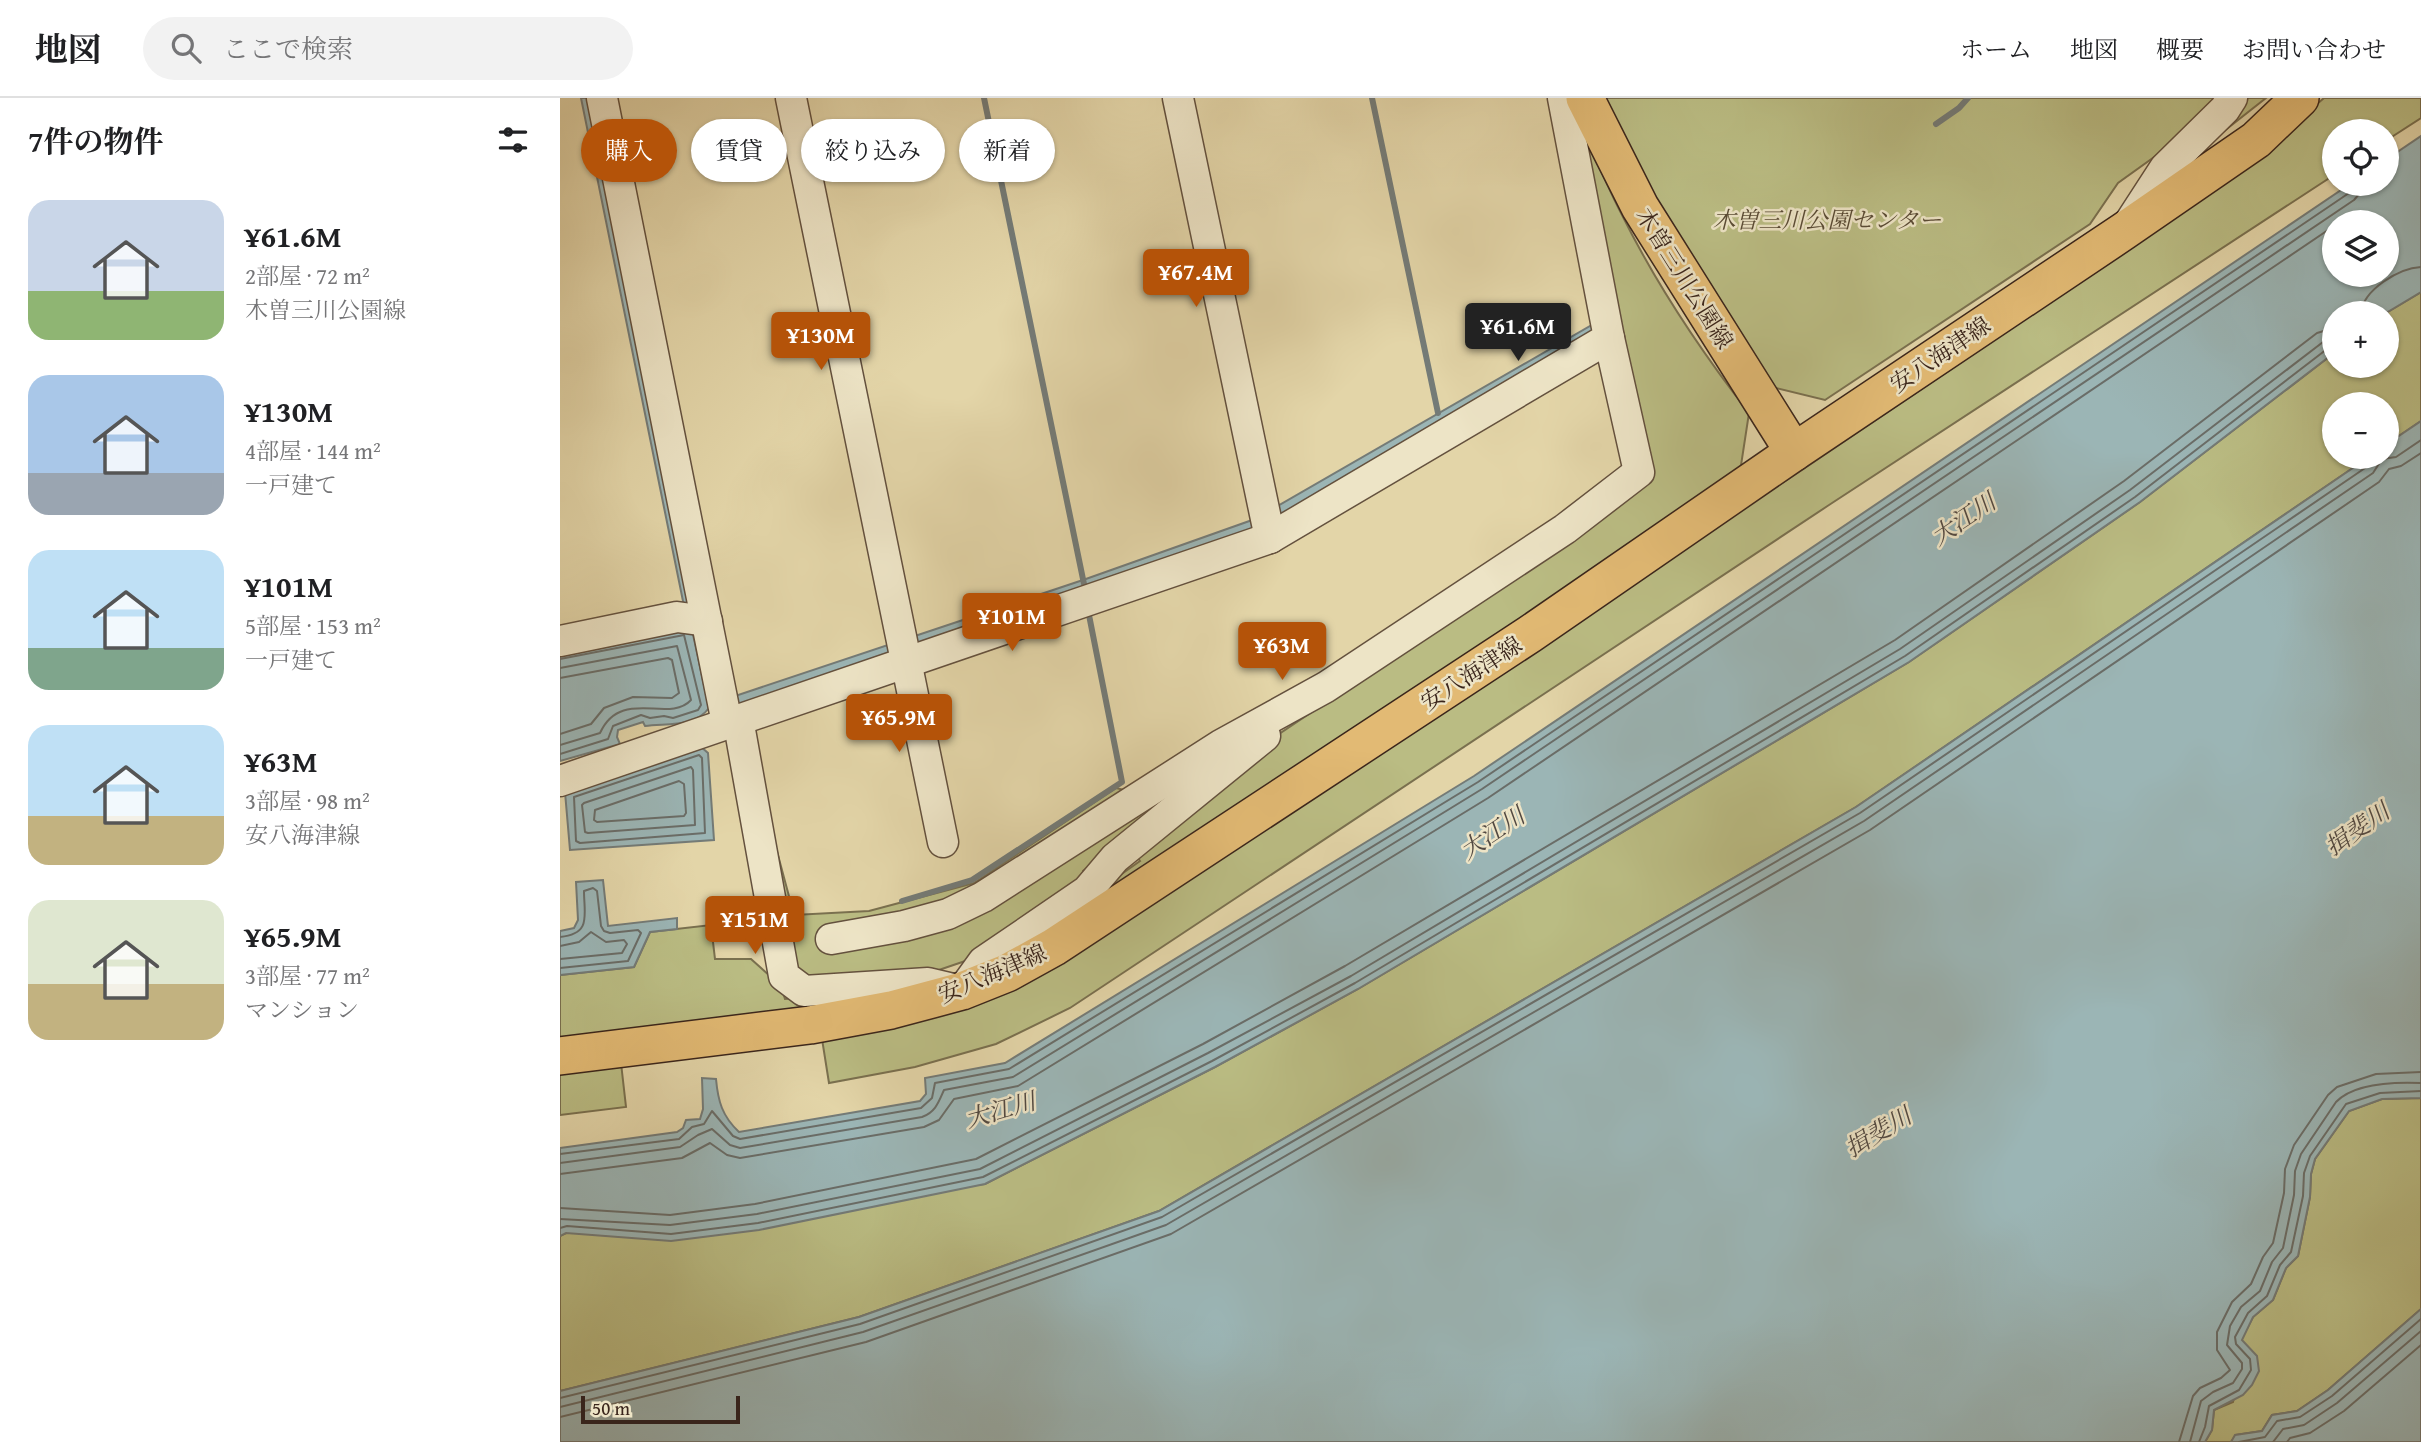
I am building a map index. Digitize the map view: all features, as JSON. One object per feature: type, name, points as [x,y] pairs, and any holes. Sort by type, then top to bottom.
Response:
[{"type":"main road","name":"木曽三川公園線","points":[[1585,98],[1640,207],[1794,452]]},
{"type":"main road","name":"安八海津線","points":[[560,1056],[810,1026],[891,1010],[962,991],[1007,973],[1054,947],[1530,634],[2256,140],[2300,98]]},
{"type":"street","points":[[602,98],[694,619],[733,721],[785,975],[804,991],[928,983],[962,991],[983,962],[1087,891],[1115,858],[1326,687]]},
{"type":"street","points":[[791,98],[943,842]]},
{"type":"street","points":[[1178,98],[1267,527]]},
{"type":"street","points":[[831,939],[904,926],[937,917],[983,897],[1221,745],[1326,687],[1565,529],[1639,472],[1609,338],[1563,98]]},
{"type":"street","points":[[2124,231],[2165,167],[2225,109],[2232,98]]},
{"type":"street","points":[[560,781],[733,721],[904,652],[1267,527],[1609,338]]},
{"type":"street","points":[[560,641],[694,619]]},
{"type":"green space","name":"木曽三川公園センター","points":[[1605,98],[2214,98],[2196,127],[2118,183],[2090,224],[1825,400],[1772,387],[1683,257]]},
{"type":"green space","points":[[2243,98],[2266,98],[2214,139]]},
{"type":"green space","points":[[2324,98],[2421,98],[2421,118],[2399,132],[2399,119],[2322,119],[2322,183],[1829,505],[1070,1008],[996,1044],[915,1067],[829,1083],[822,1039],[1058,957],[1802,470],[2226,183]]},
{"type":"green space","points":[[1570,100],[1614,199],[1649,265],[1696,341],[1749,413],[1740,472],[1628,552],[995,963],[1140,861],[1133,851],[1258,748],[1376,669],[1648,475]]},
{"type":"green space","points":[[2421,292],[2421,421],[2399,436],[2399,392],[2322,392],[2322,469],[2351,469],[1856,807],[1159,1211],[859,1317],[560,1391],[560,1236],[566,1233],[985,1184],[1215,1067],[1358,989],[1909,662],[2140,502],[2322,362],[2322,378],[2399,378],[2399,305]]},
{"type":"green space","points":[[1249,739],[1083,871],[1084,882],[974,958],[933,972],[814,985],[795,970],[771,829],[794,915],[869,911],[974,883],[1116,788],[1137,793],[947,920]]},
{"type":"green space","points":[[711,925],[715,959],[751,959],[781,986],[785,999],[920,990],[560,1043],[560,975],[634,967],[650,932]]},
{"type":"green space","points":[[621,1063],[626,1107],[560,1115],[560,1069]]},
{"type":"green space","points":[[2421,1098],[2421,1309],[2328,1390],[2297,1411],[2272,1415],[2262,1431],[2236,1435],[2231,1442],[2205,1442],[2212,1430],[2214,1410],[2233,1402],[2246,1346],[2241,1340],[2253,1317],[2273,1300],[2286,1268],[2298,1256],[2315,1159],[2349,1111],[2382,1099]]},
{"type":"water","points":[[581,98],[595,98],[599,119],[585,119]]},
{"type":"water","name":"大江川","points":[[2421,136],[2421,292],[2399,305],[2399,301],[2322,301],[2322,362],[2140,502],[1909,662],[1358,989],[1215,1067],[985,1184],[759,1230],[671,1241],[566,1233],[560,1236],[560,1148],[677,1132],[683,1128],[686,1120],[700,1119],[703,1109],[702,1078],[716,1079],[722,1108],[739,1132],[920,1101],[926,1094],[925,1078],[1005,1063],[1474,776],[2332,196],[2399,196],[2399,151]]},
{"type":"water","points":[[598,182],[612,182],[696,602],[692,630],[709,708],[688,722],[645,726],[643,722],[618,730],[620,744],[560,761],[560,653],[684,606]]},
{"type":"water","points":[[1597,322],[1597,335],[1276,524],[734,708],[729,698],[1083,580],[1255,519]]},
{"type":"water","name":"揖斐川","points":[[2421,421],[2421,1098],[2382,1099],[2349,1111],[2315,1159],[2298,1256],[2286,1268],[2273,1300],[2253,1317],[2242,1340],[2257,1356],[2259,1371],[2243,1395],[2214,1410],[2212,1430],[2205,1442],[560,1442],[560,1391],[859,1317],[1159,1211],[1856,807],[2351,469],[2399,469],[2399,436]]},
{"type":"water","points":[[700,746],[708,753],[714,840],[570,850],[565,792]]},
{"type":"water","points":[[603,880],[608,926],[677,918],[677,929],[650,932],[634,967],[560,975],[560,931],[574,928],[578,920],[576,882]]},
{"type":"water","points":[[2421,1309],[2421,1442],[2231,1442],[2235,1435],[2262,1431],[2272,1415],[2297,1411],[2328,1390]]},
{"type":"waterway","points":[[984,98],[1084,584]]},
{"type":"waterway","points":[[1372,98],[1438,413]]},
{"type":"waterway","points":[[1936,124],[1968,98]]},
{"type":"waterway","points":[[902,901],[972,880],[1122,782],[1088,610]]}]
